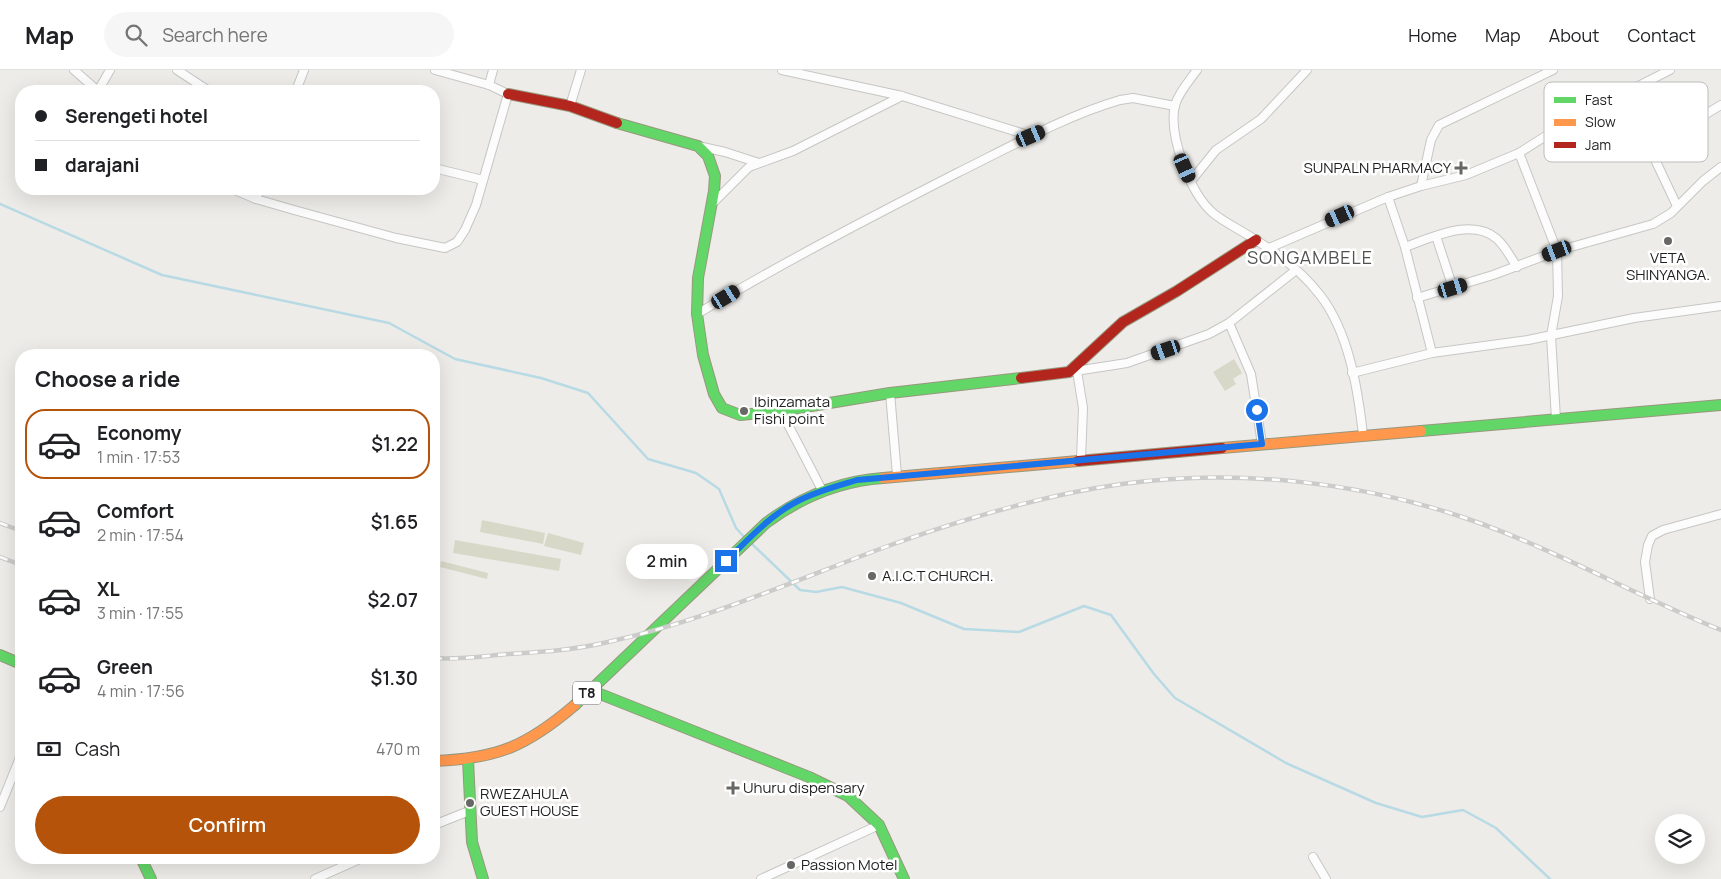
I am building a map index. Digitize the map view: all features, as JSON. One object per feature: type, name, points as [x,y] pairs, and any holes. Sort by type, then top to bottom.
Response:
[{"type":"main road","points":[[508,94],[570,106],[635,130],[698,146],[708,156],[715,176],[713,202],[698,278],[697,314],[703,355],[714,394],[722,408],[740,415],[781,411],[890,393],[1073,372],[1123,322],[1177,291],[1256,240]]},
{"type":"main road","name":"T8","points":[[440,761],[468,760],[513,748],[527,740],[555,721],[590,690],[766,523],[797,502],[822,490],[857,480],[897,475],[1721,405]]},
{"type":"main road","points":[[0,655],[15,661]]},
{"type":"main road","points":[[590,690],[809,777],[848,796],[879,825],[904,879]]},
{"type":"main road","points":[[468,760],[472,842],[483,879]]},
{"type":"main road","points":[[144,864],[151,879]]},
{"type":"street","points":[[74,70],[91,85]]},
{"type":"street","points":[[101,85],[110,70]]},
{"type":"street","points":[[177,70],[200,85]]},
{"type":"street","points":[[298,85],[304,70]]},
{"type":"street","points":[[246,195],[396,238],[445,248],[457,242],[465,230],[476,205],[508,94],[489,86],[435,70]]},
{"type":"street","points":[[489,86],[493,70]]},
{"type":"street","points":[[570,106],[581,70]]},
{"type":"street","points":[[782,70],[902,96],[1031,136]]},
{"type":"street","points":[[1197,70],[1181,91],[1175,106],[1176,139],[1191,181],[1200,198],[1214,214],[1269,248],[1296,270],[1320,295],[1333,316],[1352,373],[1363,435]]},
{"type":"street","points":[[1191,181],[1220,146],[1261,119],[1307,70]]},
{"type":"street","points":[[1421,186],[1431,140],[1439,125],[1553,70]]},
{"type":"street","points":[[1647,82],[1670,70]]},
{"type":"street","points":[[713,202],[741,173],[759,163],[793,151],[902,96]]},
{"type":"street","points":[[697,314],[755,279],[840,233],[1031,136],[1120,100],[1139,99],[1175,106]]},
{"type":"street","points":[[1708,113],[1721,105]]},
{"type":"street","points":[[1269,248],[1388,197],[1421,186],[1466,175],[1519,153],[1544,137]]},
{"type":"street","points":[[698,146],[759,163]]},
{"type":"street","points":[[1519,153],[1557,251],[1558,296],[1551,336],[1556,419]]},
{"type":"street","points":[[1656,162],[1677,206]]},
{"type":"street","points":[[1417,298],[1517,267],[1557,251],[1653,224],[1663,219],[1721,167]]},
{"type":"street","points":[[440,169],[483,180]]},
{"type":"street","points":[[256,199],[258,195]]},
{"type":"street","points":[[1388,197],[1405,247],[1432,353]]},
{"type":"street","points":[[1405,247],[1436,236],[1473,228],[1483,230],[1497,239],[1517,267]]},
{"type":"street","points":[[1436,236],[1453,288]]},
{"type":"street","points":[[1082,459],[1083,408],[1073,372],[1127,363],[1209,334],[1229,323],[1296,270]]},
{"type":"street","points":[[1352,373],[1432,353],[1551,336],[1634,318],[1721,306]]},
{"type":"street","points":[[1229,323],[1244,352],[1251,374],[1262,444]]},
{"type":"street","points":[[890,393],[897,475]]},
{"type":"street","points":[[781,411],[822,490]]},
{"type":"street","points":[[1650,600],[1645,562],[1648,545],[1652,536],[1663,530],[1721,514]]},
{"type":"street","points":[[0,807],[15,770]]},
{"type":"street","points":[[440,823],[469,811]]},
{"type":"street","points":[[761,879],[778,875],[879,825]]},
{"type":"street","points":[[1313,857],[1326,879]]},
{"type":"street","points":[[315,879],[349,864]]},
{"type":"shaded area","points":[[1234,359],[1242,373],[1233,379],[1236,384],[1225,391],[1213,372]]},
{"type":"shaded area","points":[[482,520],[545,533],[543,544],[480,532]]},
{"type":"shaded area","points":[[548,533],[584,543],[581,555],[544,546]]},
{"type":"shaded area","points":[[455,540],[561,559],[559,571],[453,553]]},
{"type":"shaded area","points":[[441,561],[488,573],[487,579],[440,567]]},
{"type":"waterway","points":[[0,204],[162,275],[389,323],[437,349]]},
{"type":"waterway","points":[[440,351],[455,359],[541,378],[588,393],[648,459],[696,473],[719,489],[736,528],[744,537]]},
{"type":"waterway","points":[[752,544],[800,590],[816,592],[842,587],[901,603],[964,629],[1019,632],[1084,606],[1111,615],[1154,674],[1175,698],[1286,763],[1376,803],[1422,817],[1463,810],[1496,828],[1550,879]]},
{"type":"railway","points":[[440,658],[545,651],[608,642],[679,623],[945,526],[1033,501],[1122,484],[1165,479],[1209,478],[1253,478],[1341,487],[1427,506],[1468,519],[1532,544],[1658,603],[1721,630]]},
{"type":"railway","points":[[0,523],[15,529]]},
{"type":"railway","points":[[0,557],[15,563]]},
{"type":"traffic: fast","points":[[617,123],[698,146],[708,156],[715,176],[714,191],[698,278],[697,314],[703,355],[714,394],[722,408],[740,415],[781,411],[890,393],[1021,378]]},
{"type":"traffic: fast","points":[[1421,431],[1721,405]]},
{"type":"traffic: fast","points":[[575,705],[766,523],[793,505],[821,492],[852,483],[883,478]]},
{"type":"traffic: fast","points":[[0,655],[15,661]]},
{"type":"traffic: fast","points":[[590,690],[809,777],[848,796],[879,825],[904,879]]},
{"type":"traffic: fast","points":[[468,760],[472,842],[483,879]]},
{"type":"traffic: fast","points":[[144,864],[151,879]]},
{"type":"traffic: slow","points":[[1222,448],[1421,431]]},
{"type":"traffic: slow","points":[[883,478],[1078,461]]},
{"type":"traffic: slow","points":[[440,761],[476,757],[510,748],[542,731],[575,705]]},
{"type":"traffic: jam","points":[[508,94],[570,106],[617,123]]},
{"type":"traffic: jam","points":[[1021,378],[1069,372],[1123,322],[1177,291],[1256,240]]},
{"type":"traffic: jam","points":[[1078,461],[1222,448]]},
{"type":"place","name":"SUNPALN PHARMACY","points":[[1461,168]]},
{"type":"place","name":"VETA SHINYANGA.","points":[[1668,241]]},
{"type":"place","name":"Ibinzamata Fishi point","points":[[744,411]]},
{"type":"place","name":"A.I.C.T CHURCH.","points":[[872,576]]},
{"type":"place","name":"Uhuru dispensary","points":[[733,788]]},
{"type":"place","name":"RWEZAHULA GUEST HOUSE","points":[[470,803]]},
{"type":"place","name":"Passion Motel","points":[[791,865]]},
{"type":"district","name":"SONGAMBELE","points":[[1310,258]]},
{"type":"route","points":[[726,561],[766,523],[782,511],[822,490],[857,480],[1262,444],[1257,410]]}]
